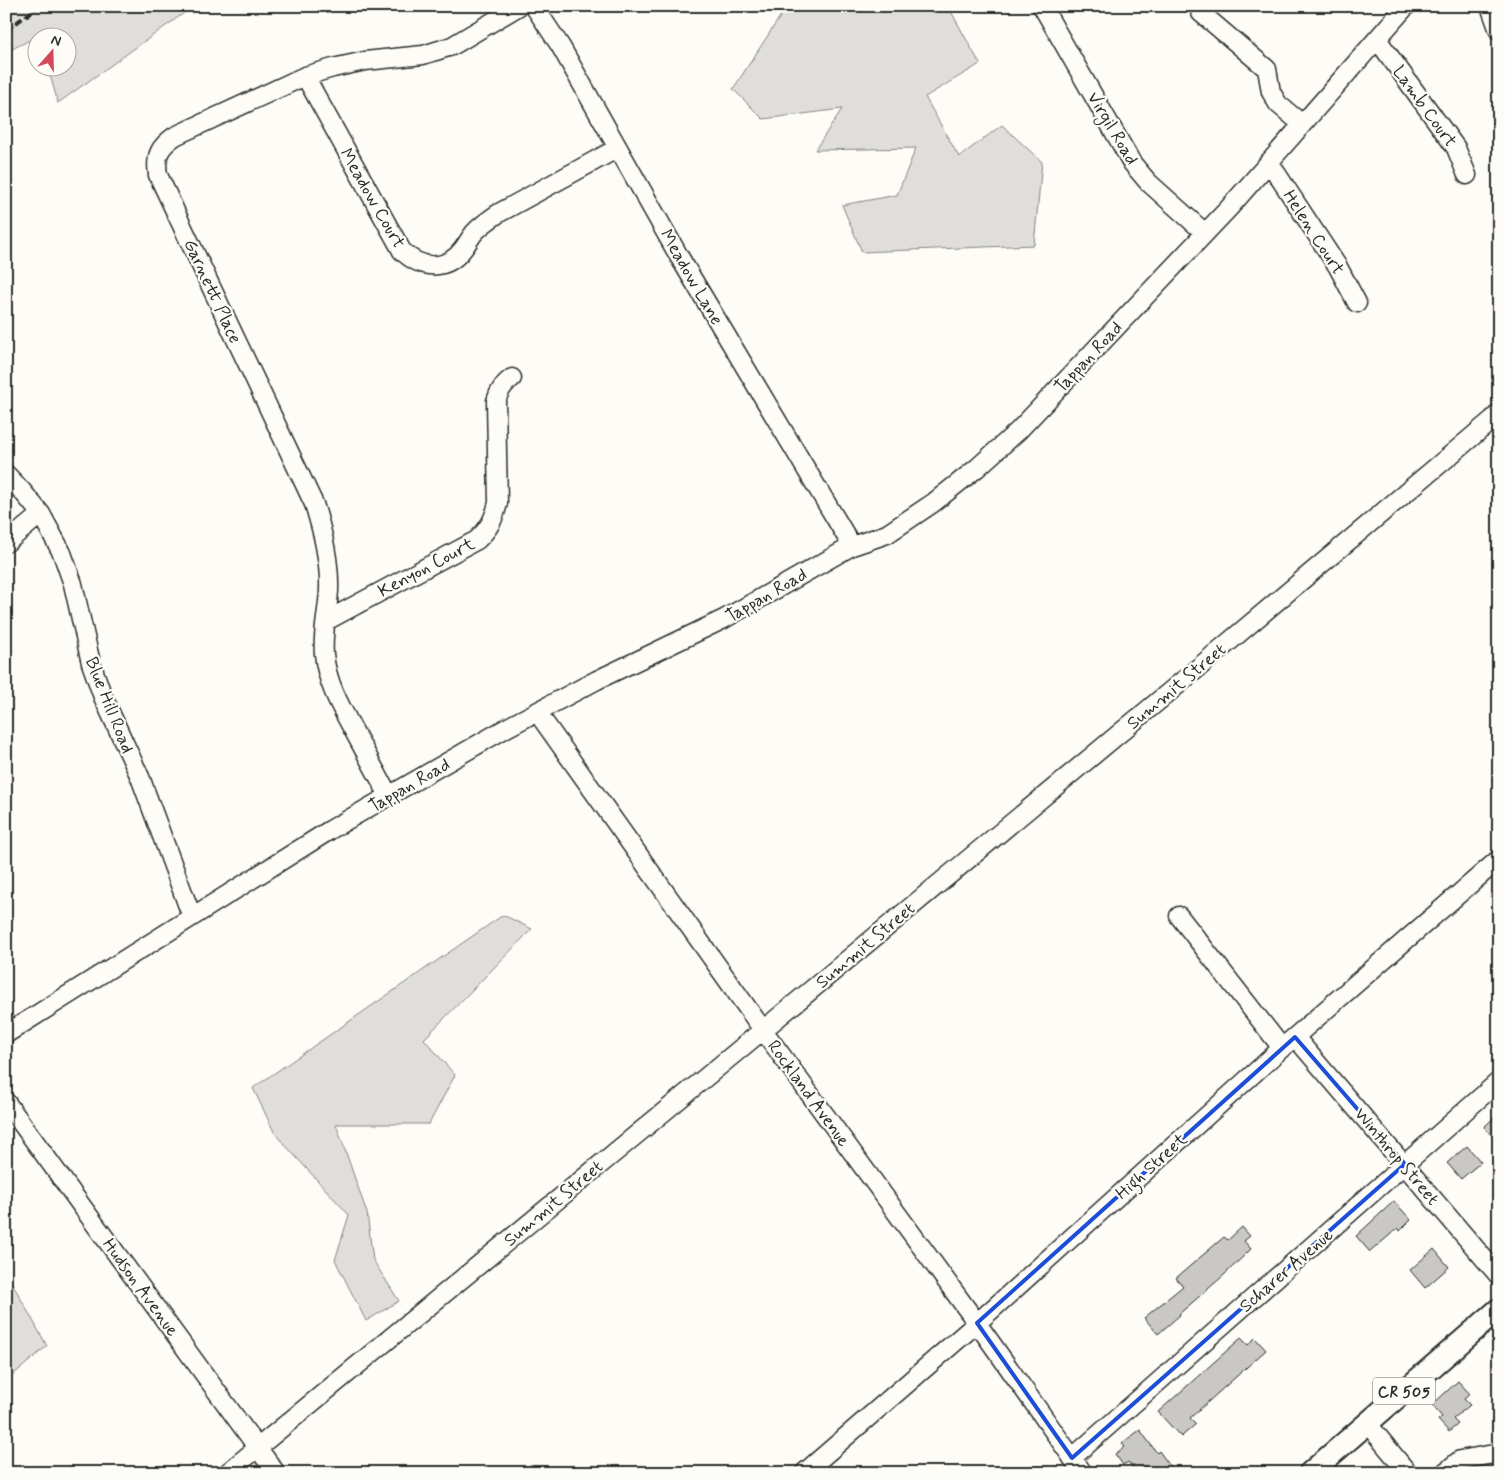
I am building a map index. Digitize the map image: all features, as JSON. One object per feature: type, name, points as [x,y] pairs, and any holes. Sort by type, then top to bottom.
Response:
[{"type":"main road","name":"CR 505","points":[[1310,1473],[1499,1310]]},
{"type":"street","name":"Garnett Place","points":[[389,796],[336,698],[328,676],[324,654],[329,590],[328,560],[323,530],[314,504],[158,175],[156,164],[159,152],[175,136],[305,76],[365,61],[423,56],[452,46],[519,6]]},
{"type":"street","name":"Meadow Lane","points":[[534,6],[561,47],[680,258],[852,546]]},
{"type":"street","name":"Virgil Road","points":[[1042,6],[1132,163],[1148,182],[1205,233]]},
{"type":"street","points":[[1198,6],[1201,13],[1267,69],[1271,92],[1278,104],[1302,124]]},
{"type":"street","name":"Tappan Road","points":[[6,1034],[330,830],[389,796],[597,680],[724,619],[852,546],[887,534],[933,503],[977,468],[1018,431],[1205,233],[1406,6]]},
{"type":"street","points":[[1490,6],[1499,31]]},
{"type":"street","name":"Lamb Court","points":[[1377,39],[1456,148],[1467,175]]},
{"type":"street","name":"Meadow Court","points":[[305,76],[402,251],[411,259],[421,264],[432,266],[445,264],[463,250],[484,223],[618,148]]},
{"type":"street","name":"Helen Court","points":[[1269,162],[1338,268],[1358,303]]},
{"type":"street","name":"Kenyon Court","points":[[326,620],[477,540],[487,530],[495,518],[498,503],[496,401],[499,390],[512,378]]},
{"type":"street","name":"Summit Street","points":[[227,1473],[1198,668],[1499,413]]},
{"type":"street","name":"Blue Hill Road","points":[[6,474],[40,514],[62,553],[73,584],[91,663],[103,697],[140,776],[192,917]]},
{"type":"street","points":[[6,543],[40,514]]},
{"type":"street","name":"Rockland Avenue","points":[[537,712],[763,1030],[977,1323],[1083,1473]]},
{"type":"street","name":"High Street","points":[[804,1473],[977,1323],[1289,1042],[1499,859]]},
{"type":"street","name":"Winthrop Street","points":[[1179,916],[1289,1042],[1405,1164],[1499,1276]]},
{"type":"street","name":"Scharer Avenue","points":[[1072,1458],[1499,1081]]},
{"type":"street","name":"Hudson Avenue","points":[[6,1102],[276,1473]]},
{"type":"street","points":[[1367,1423],[1408,1473]]},
{"type":"street","points":[[1444,1473],[1460,1460],[1499,1453]]},
{"type":"highlighted area","points":[[1295,1037],[1405,1164],[1072,1458],[977,1323]]},
{"type":"shaded area","points":[[6,6],[194,6],[58,103],[51,78],[78,78],[78,28],[28,28],[28,41],[6,52]]},
{"type":"shaded area","points":[[787,6],[948,6],[980,64],[925,97],[959,157],[1002,125],[1042,162],[1034,245],[862,252],[842,205],[897,195],[916,148],[815,150],[842,109],[763,119],[733,89]]},
{"type":"shaded area","points":[[503,915],[532,929],[424,1039],[455,1075],[429,1124],[336,1124],[367,1213],[373,1260],[399,1301],[366,1321],[335,1260],[349,1215],[275,1134],[253,1088]]},
{"type":"shaded area","points":[[6,1272],[47,1346],[6,1381]]},
{"type":"building","points":[[1499,1113],[1499,1143],[1484,1127]]},
{"type":"building","points":[[1467,1146],[1481,1162],[1461,1179],[1447,1163]]},
{"type":"building","points":[[1394,1201],[1411,1220],[1400,1231],[1398,1228],[1370,1252],[1356,1236]]},
{"type":"building","points":[[1242,1227],[1250,1236],[1244,1241],[1251,1249],[1158,1334],[1144,1318],[1183,1286],[1176,1278],[1224,1237],[1228,1240]]},
{"type":"building","points":[[1434,1249],[1449,1267],[1425,1288],[1410,1270]]},
{"type":"building","points":[[1241,1338],[1248,1345],[1255,1338],[1266,1350],[1190,1418],[1196,1424],[1181,1437],[1158,1412]]},
{"type":"building","points":[[1458,1381],[1470,1394],[1464,1399],[1470,1405],[1453,1419],[1458,1424],[1449,1432],[1438,1420],[1442,1417],[1432,1405]]},
{"type":"building","points":[[1140,1430],[1175,1473],[1149,1473],[1144,1466],[1136,1472],[1128,1462],[1123,1465],[1115,1454],[1125,1447],[1122,1443]]},
{"type":"railway","points":[[6,30],[40,6]]}]
